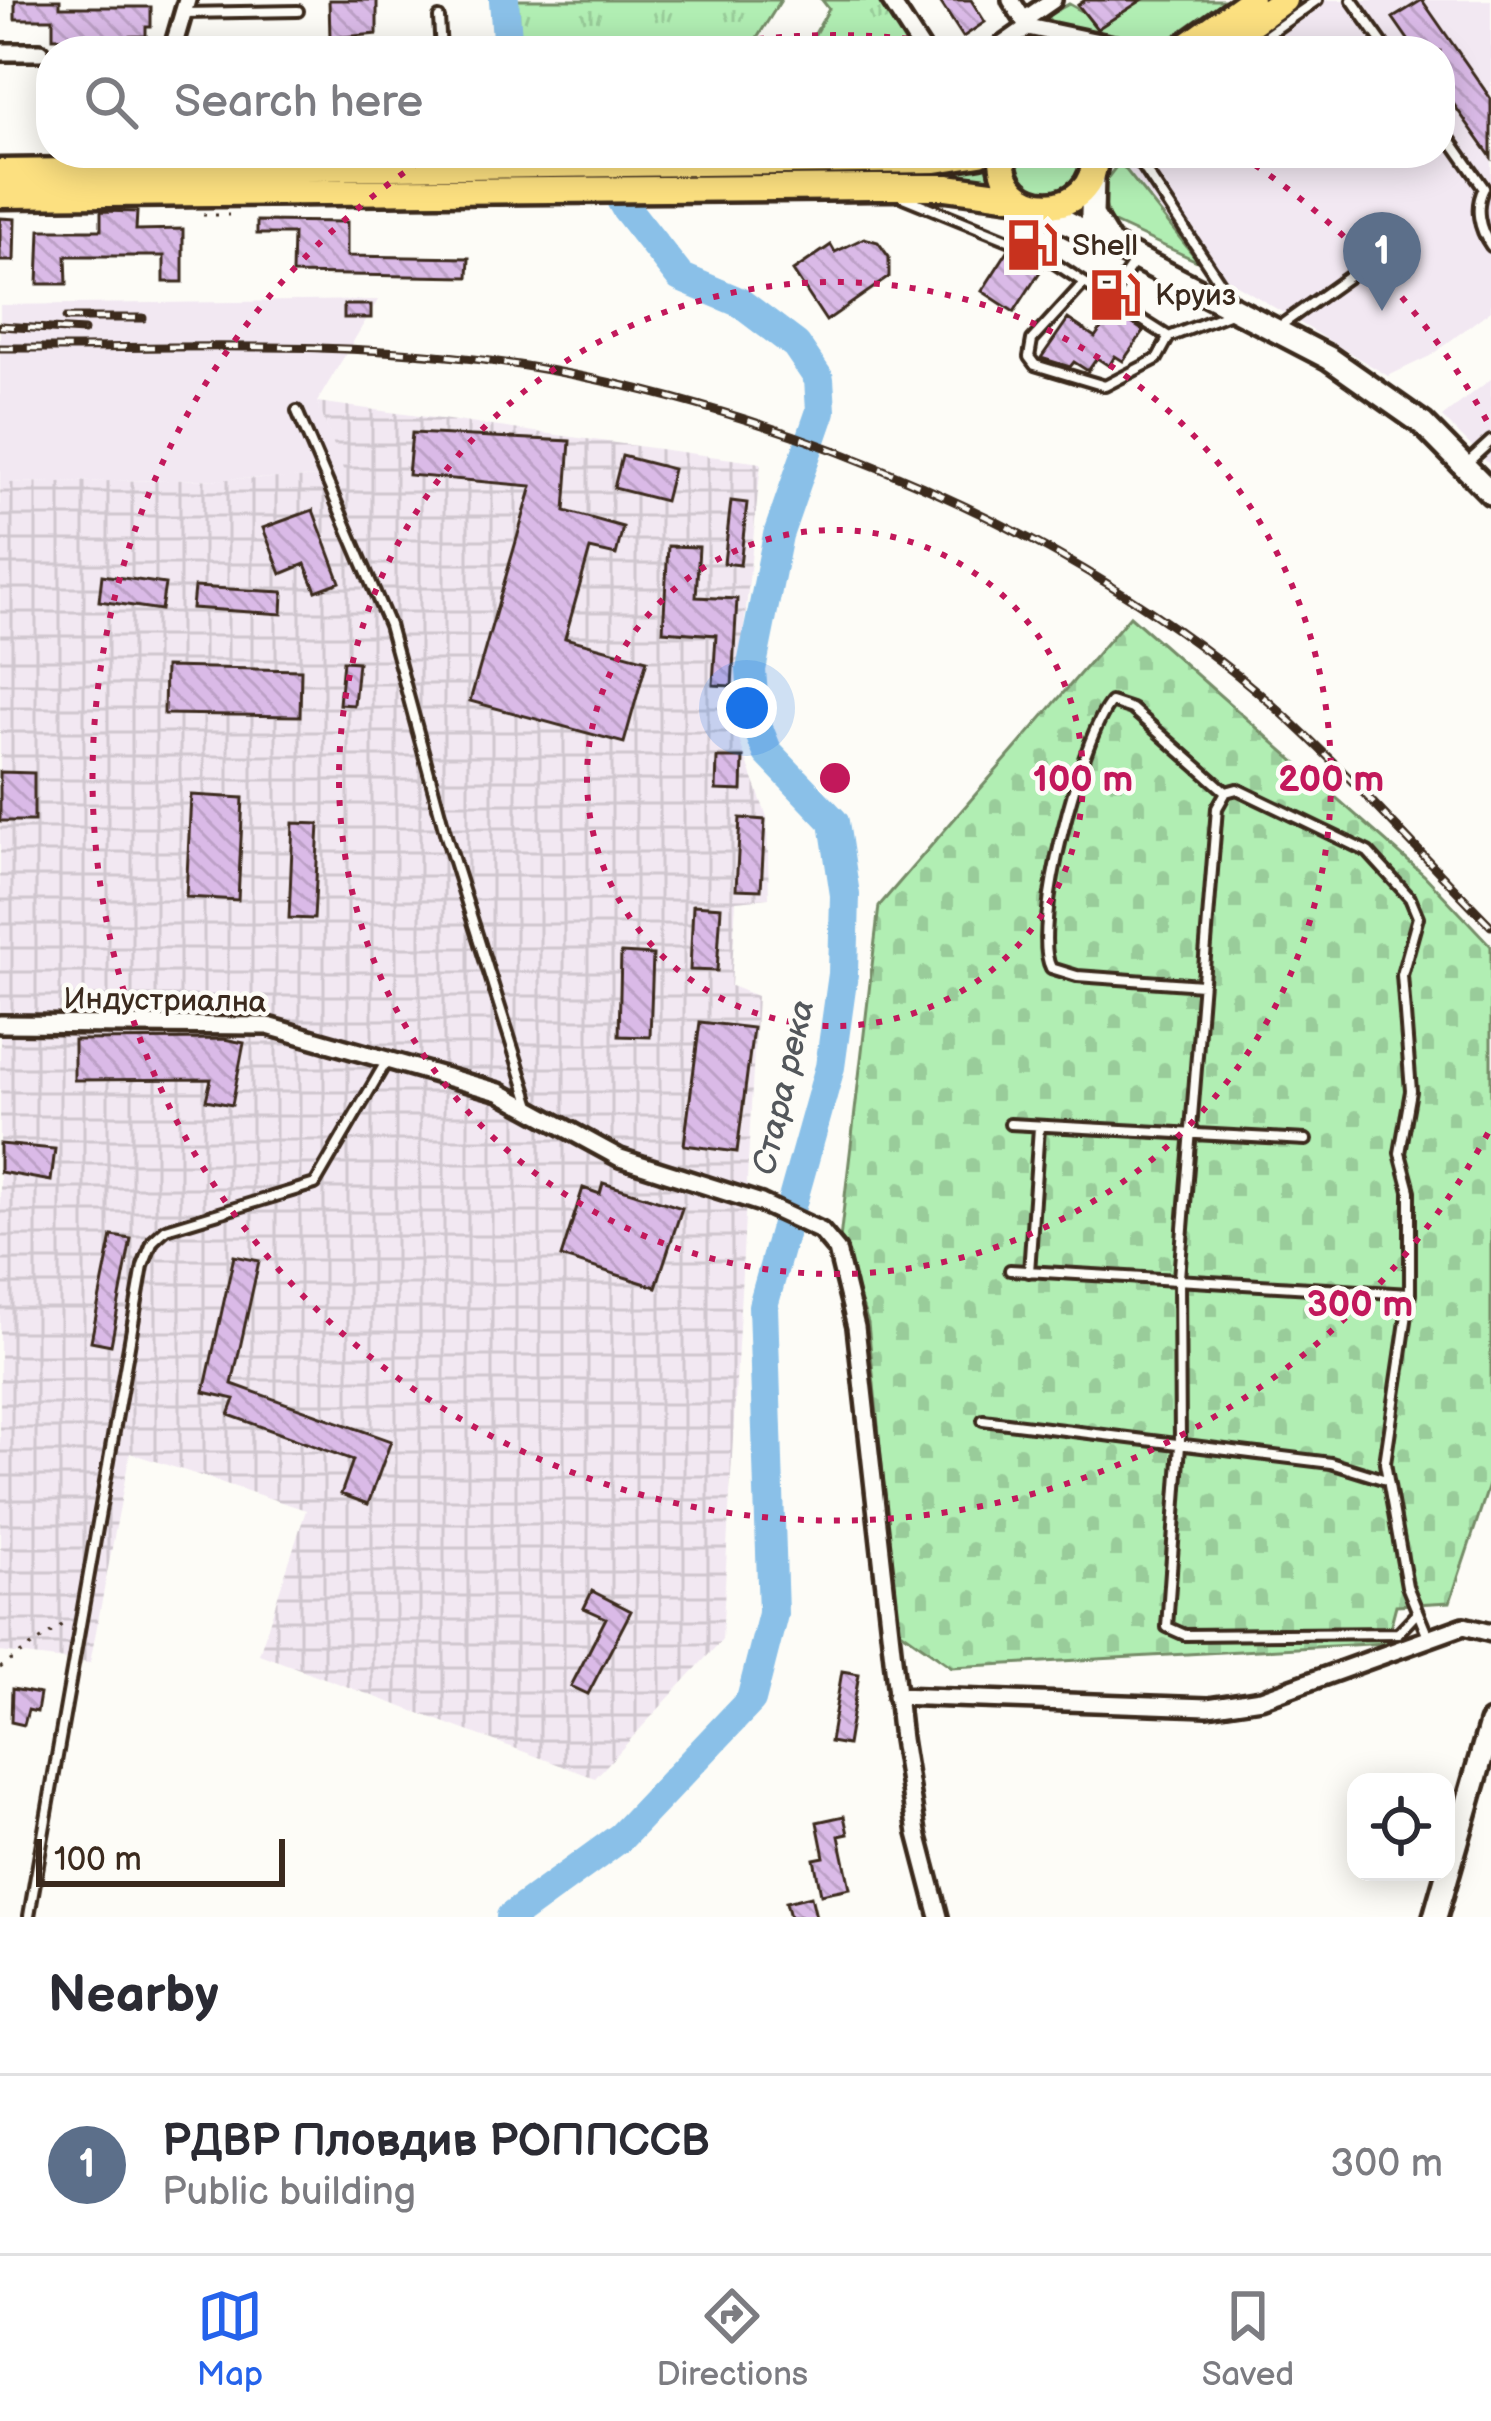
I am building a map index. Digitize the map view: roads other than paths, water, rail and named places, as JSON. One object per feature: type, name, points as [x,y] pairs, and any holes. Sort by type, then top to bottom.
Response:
[{"type":"main road","points":[[1201,36],[1251,0]]},
{"type":"main road","points":[[1232,36],[1284,0]]},
{"type":"main road","points":[[0,195],[195,174],[424,168]]},
{"type":"main road","points":[[1004,168],[1005,178],[1025,200],[1126,256],[1276,329],[1382,391],[1491,493]]},
{"type":"main road","points":[[0,172],[195,174],[587,190],[946,187],[1064,204],[1081,194],[1093,168]]},
{"type":"main road","points":[[1096,168],[1092,215],[1126,256]]},
{"type":"main road","points":[[1435,1917],[1491,1723]]},
{"type":"street","points":[[890,0],[913,36]]},
{"type":"street","points":[[1011,0],[1026,24],[1077,36]]},
{"type":"street","points":[[1014,36],[1053,0]]},
{"type":"street","points":[[176,36],[184,6]]},
{"type":"street","points":[[0,52],[36,52]]},
{"type":"street","name":"Индустриална","points":[[0,1024],[268,1026],[500,1092],[620,1158],[806,1220],[838,1250],[856,1327],[896,1696]]},
{"type":"street","points":[[940,1917],[917,1833],[896,1696],[1208,1707],[1261,1699],[1464,1626],[1491,1633]]},
{"type":"lane","points":[[1265,36],[1317,0]]},
{"type":"lane","points":[[1352,0],[1377,36]]},
{"type":"lane","points":[[184,6],[298,11]]},
{"type":"lane","points":[[440,18],[441,36]]},
{"type":"lane","points":[[1455,145],[1488,188],[1479,197],[1480,231],[1491,246]]},
{"type":"lane","points":[[1084,283],[1032,340],[1029,357],[1035,365],[1105,386],[1157,359],[1169,337],[1238,310],[1144,168]]},
{"type":"lane","points":[[874,187],[964,218],[1038,252],[1169,337]]},
{"type":"lane","points":[[1276,329],[1392,246]]},
{"type":"lane","points":[[1109,299],[1126,256]]},
{"type":"lane","points":[[297,412],[389,626],[446,836],[532,1107]]},
{"type":"lane","points":[[1465,465],[1491,441]]},
{"type":"lane","points":[[1202,985],[1077,976],[1051,968],[1046,946],[1057,856],[1064,814],[1111,702],[1132,709],[1226,792]]},
{"type":"lane","points":[[1226,792],[1237,789],[1354,844],[1384,866],[1415,908],[1417,923],[1403,968],[1411,1091],[1400,1153],[1410,1191],[1410,1294],[1385,1449],[1386,1480],[1417,1613],[1429,1638]]},
{"type":"lane","points":[[1226,792],[1213,829],[1179,1278],[1180,1445],[1167,1627],[1176,1634],[1398,1634],[1417,1613]]},
{"type":"lane","points":[[29,1916],[143,1266],[153,1241],[166,1229],[315,1184],[387,1061]]},
{"type":"lane","points":[[1010,1124],[1306,1140]]},
{"type":"lane","points":[[1029,1272],[1039,1126]]},
{"type":"lane","points":[[1010,1270],[1410,1294]]},
{"type":"lane","points":[[983,1420],[1331,1463],[1386,1480]]},
{"type":"waterway","name":"Стара река","points":[[504,0],[507,36]]},
{"type":"waterway","name":"Стара река","points":[[511,1917],[621,1837],[751,1700],[773,1614],[763,1306],[830,1067],[843,974],[845,895],[834,822],[768,753],[755,721],[751,670],[778,535],[821,411],[819,379],[796,345],[739,302],[680,277],[625,207],[604,169]]},
{"type":"railway","points":[[66,318],[143,318]]},
{"type":"railway","points":[[0,326],[84,331]]},
{"type":"railway","points":[[0,348],[329,348],[460,357],[623,386],[723,412],[823,446],[1019,533],[1111,586],[1197,644],[1303,733],[1491,926]]},
{"type":"place","name":"Shell","points":[[1032,245]]},
{"type":"place","name":"Круиз","points":[[1115,295]]},
{"type":"place","name":"РДВР Пловдив РОППССВ","points":[[1382,311]]}]
